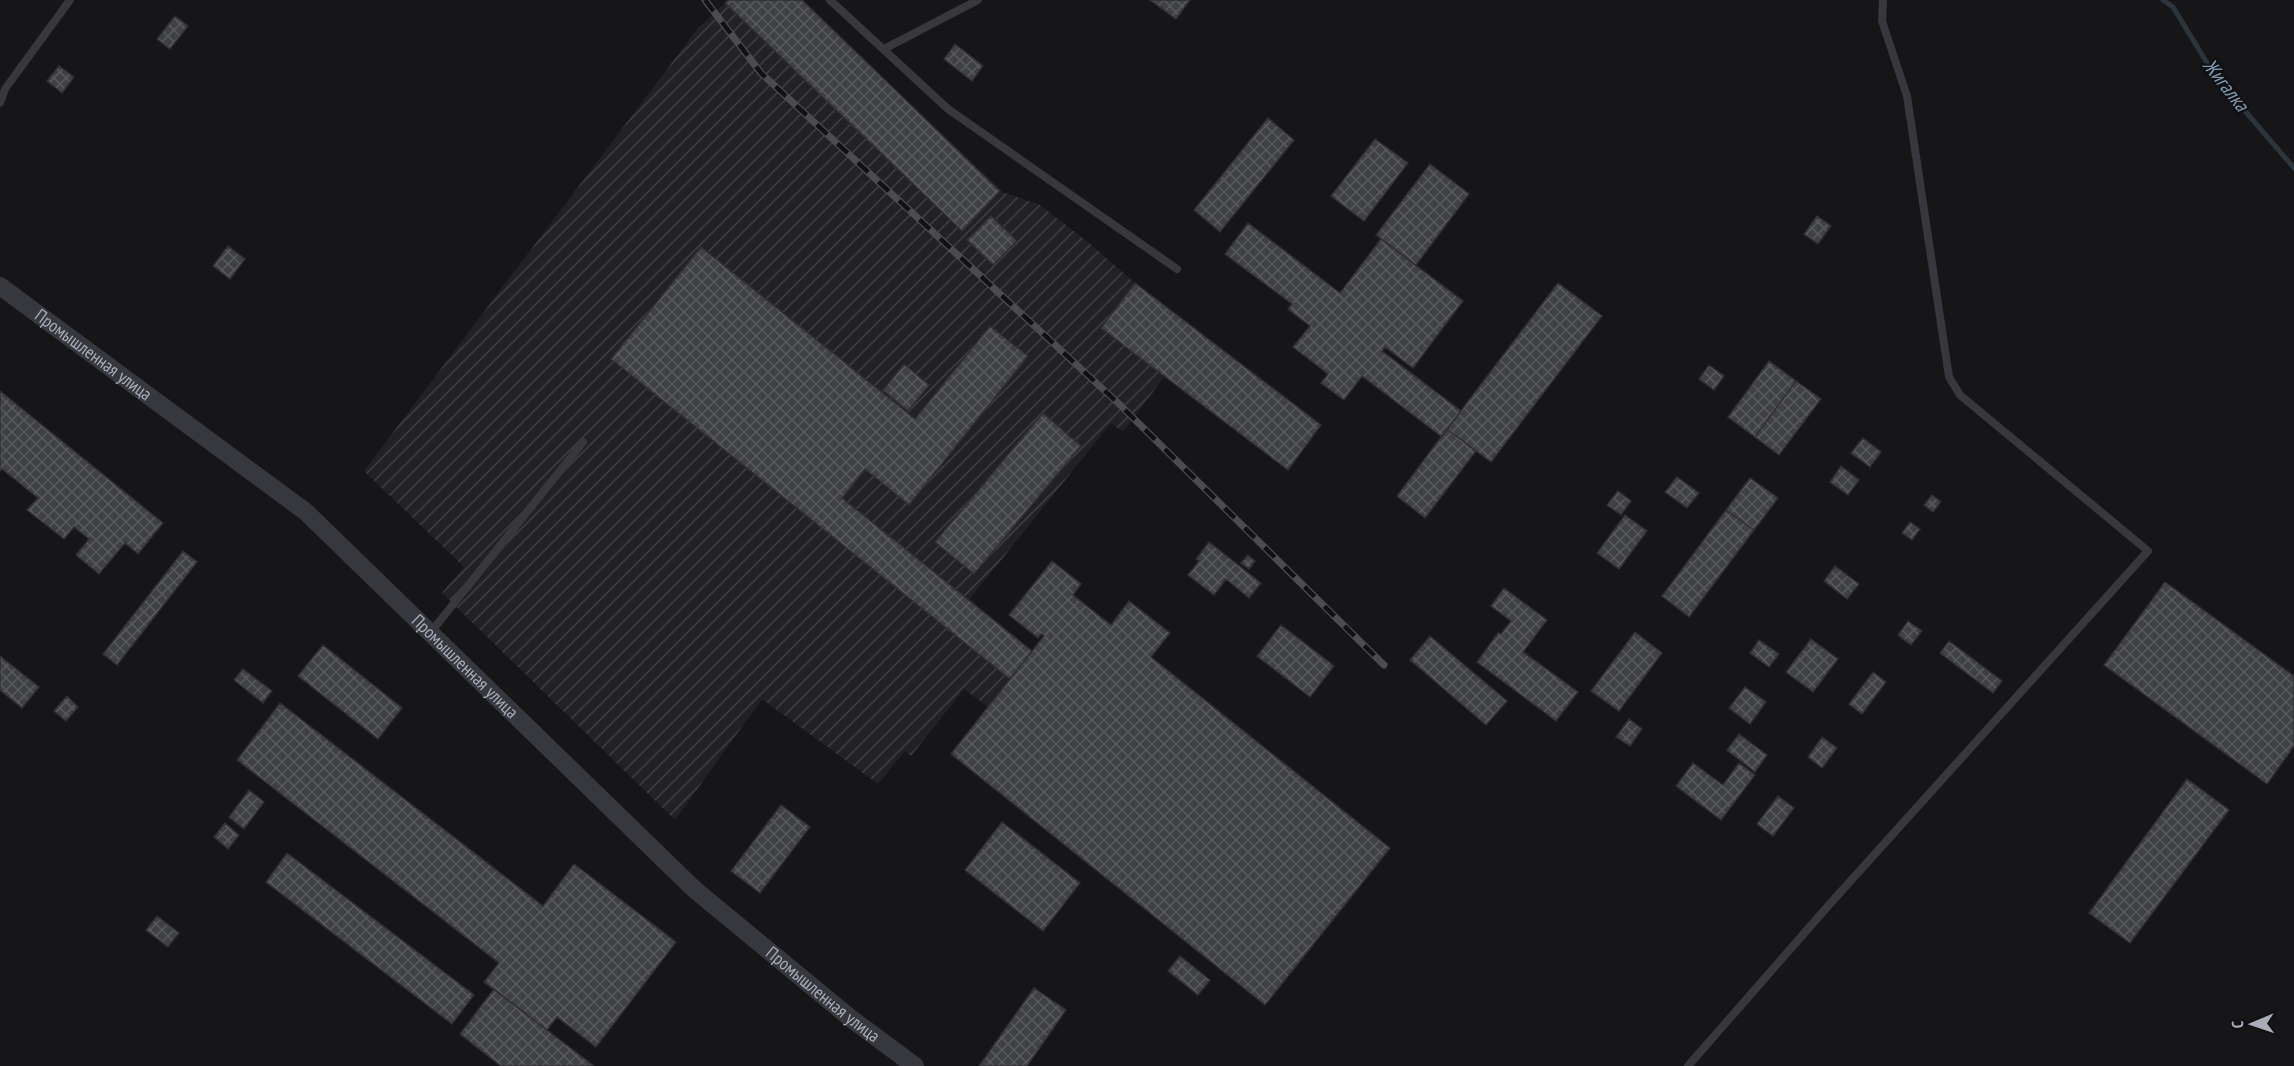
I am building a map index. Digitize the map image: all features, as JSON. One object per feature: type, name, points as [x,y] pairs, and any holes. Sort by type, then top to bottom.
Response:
[{"type":"street","name":"Промышленная улица","points":[[0,286],[306,512],[694,889],[849,1017],[915,1066]]},
{"type":"lane","points":[[0,103],[5,89],[70,0]]},
{"type":"lane","points":[[830,0],[948,109],[1177,269]]},
{"type":"lane","points":[[884,49],[978,0]]},
{"type":"lane","points":[[1688,1066],[1836,897],[2148,551],[1960,395],[1949,377],[1907,96],[1882,21],[1883,0]]},
{"type":"lane","points":[[430,633],[583,442]]},
{"type":"shaded area","points":[[725,3],[961,231],[1000,191],[1040,205],[1089,243],[1135,283],[1101,328],[1165,376],[1123,432],[1111,423],[969,600],[1032,651],[988,707],[964,689],[911,756],[905,751],[878,784],[762,699],[675,820],[442,593],[464,567],[364,471],[698,28]]},
{"type":"building","points":[[728,0],[802,0],[1000,191],[962,231],[725,3]]},
{"type":"building","points":[[1150,0],[1190,0],[1176,19]]},
{"type":"building","points":[[175,16],[188,26],[170,49],[157,39]]},
{"type":"building","points":[[955,44],[983,66],[972,81],[944,59]]},
{"type":"building","points":[[59,66],[74,77],[62,93],[47,81]]},
{"type":"building","points":[[1268,118],[1294,140],[1220,232],[1194,210]]},
{"type":"building","points":[[1375,139],[1408,163],[1364,221],[1331,196]]},
{"type":"building","points":[[1430,164],[1469,194],[1416,265],[1376,235]]},
{"type":"building","points":[[991,216],[1017,241],[993,265],[967,240]]},
{"type":"building","points":[[1817,216],[1831,226],[1818,244],[1804,234]]},
{"type":"building","points":[[1248,223],[1340,293],[1381,239],[1463,301],[1413,368],[1385,347],[1382,351],[1461,411],[1442,437],[1362,376],[1344,400],[1321,383],[1328,374],[1293,347],[1310,326],[1288,309],[1292,304],[1225,254]]},
{"type":"building","points":[[228,246],[245,259],[230,279],[213,266]]},
{"type":"building","points":[[701,247],[915,419],[990,326],[1028,356],[909,505],[865,469],[842,498],[1032,651],[1010,679],[611,359]]},
{"type":"building","points":[[1135,283],[1321,425],[1288,470],[1101,328]]},
{"type":"building","points":[[1558,283],[1602,316],[1491,462],[1447,429]]},
{"type":"building","points":[[1769,361],[1796,381],[1755,437],[1728,417]]},
{"type":"building","points":[[904,364],[929,385],[908,411],[883,390]]},
{"type":"building","points":[[1709,365],[1724,376],[1714,390],[1699,379]]},
{"type":"building","points":[[1796,381],[1821,399],[1779,455],[1755,437]]},
{"type":"building","points":[[0,391],[163,523],[138,554],[125,543],[99,574],[76,555],[89,539],[74,527],[64,539],[27,510],[38,498],[2,469],[0,471]]},
{"type":"building","points":[[1043,413],[1081,446],[974,574],[935,542]]},
{"type":"building","points":[[1447,429],[1476,451],[1425,518],[1397,496]]},
{"type":"building","points":[[1863,438],[1881,452],[1870,467],[1851,453]]},
{"type":"building","points":[[1841,466],[1859,480],[1848,495],[1830,482]]},
{"type":"building","points":[[1677,477],[1699,493],[1687,508],[1665,492]]},
{"type":"building","points":[[1750,478],[1778,498],[1754,530],[1726,510]]},
{"type":"building","points":[[1618,491],[1631,501],[1621,515],[1607,505]]},
{"type":"building","points":[[1932,495],[1941,502],[1933,512],[1924,505]]},
{"type":"building","points":[[1726,510],[1754,530],[1689,617],[1662,596]]},
{"type":"building","points":[[1625,515],[1647,531],[1619,569],[1597,553]]},
{"type":"building","points":[[1910,522],[1920,529],[1912,540],[1902,533]]},
{"type":"building","points":[[1209,542],[1261,583],[1249,598],[1226,579],[1214,595],[1188,575],[1199,561],[1196,559]]},
{"type":"building","points":[[183,551],[197,562],[117,665],[103,654]]},
{"type":"building","points":[[1248,555],[1255,561],[1249,569],[1241,563]]},
{"type":"building","points":[[1052,561],[1081,584],[1073,595],[1111,625],[1129,601],[1170,633],[1151,657],[1390,848],[1265,1005],[951,754],[1044,636],[1041,634],[1038,638],[1009,615]]},
{"type":"building","points":[[1835,566],[1859,584],[1847,599],[1824,581]]},
{"type":"building","points":[[2165,582],[2294,676],[2294,746],[2267,784],[2104,665]]},
{"type":"building","points":[[1504,588],[1547,620],[1523,652],[1578,692],[1556,721],[1477,662],[1498,633],[1501,634],[1511,621],[1491,606]]},
{"type":"building","points":[[1908,621],[1922,631],[1911,645],[1898,635]]},
{"type":"building","points":[[1281,625],[1334,666],[1310,697],[1257,656]]},
{"type":"building","points":[[1635,632],[1662,653],[1619,711],[1591,691]]},
{"type":"building","points":[[1430,636],[1507,701],[1486,725],[1410,660]]},
{"type":"building","points":[[1811,639],[1838,659],[1813,692],[1786,672]]},
{"type":"building","points":[[1759,640],[1779,654],[1769,667],[1750,653]]},
{"type":"building","points":[[1949,641],[2002,681],[1993,693],[1940,653]]},
{"type":"building","points":[[323,645],[402,708],[378,739],[298,676]]},
{"type":"building","points":[[0,656],[39,687],[22,708],[0,690]]},
{"type":"building","points":[[243,669],[272,691],[263,703],[234,680]]},
{"type":"building","points":[[1873,672],[1886,682],[1862,714],[1849,704]]},
{"type":"building","points":[[1745,687],[1766,702],[1750,724],[1729,708]]},
{"type":"building","points":[[67,696],[78,707],[66,721],[54,711]]},
{"type":"building","points":[[280,703],[543,906],[574,864],[676,942],[596,1047],[557,1017],[547,1030],[484,982],[499,963],[237,760]]},
{"type":"building","points":[[1629,719],[1642,729],[1630,746],[1616,737]]},
{"type":"building","points":[[1739,734],[1767,755],[1755,772],[1727,750]]},
{"type":"building","points":[[1822,737],[1837,748],[1822,768],[1808,757]]},
{"type":"building","points":[[1693,763],[1723,785],[1739,763],[1755,775],[1721,820],[1676,786]]},
{"type":"building","points":[[2187,779],[2229,810],[2130,943],[2089,913]]},
{"type":"building","points":[[249,790],[264,802],[244,829],[229,817]]},
{"type":"building","points":[[1778,796],[1794,808],[1773,836],[1757,824]]},
{"type":"building","points":[[781,805],[810,827],[760,893],[731,871]]},
{"type":"building","points":[[1002,822],[1080,883],[1043,931],[965,870]]},
{"type":"building","points":[[225,823],[239,835],[228,849],[214,837]]},
{"type":"building","points":[[287,853],[474,995],[452,1024],[266,882]]},
{"type":"building","points":[[157,916],[179,933],[168,947],[146,930]]},
{"type":"building","points":[[1180,956],[1210,980],[1198,995],[1168,971]]},
{"type":"building","points":[[1034,988],[1066,1010],[1027,1066],[979,1066]]},
{"type":"building","points":[[494,989],[594,1066],[501,1066],[460,1034]]},
{"type":"waterway","name":"Жигалка","points":[[2163,0],[2173,7],[2215,76],[2294,168]]},
{"type":"railway","points":[[705,0],[761,73],[1119,404],[1384,665]]}]
